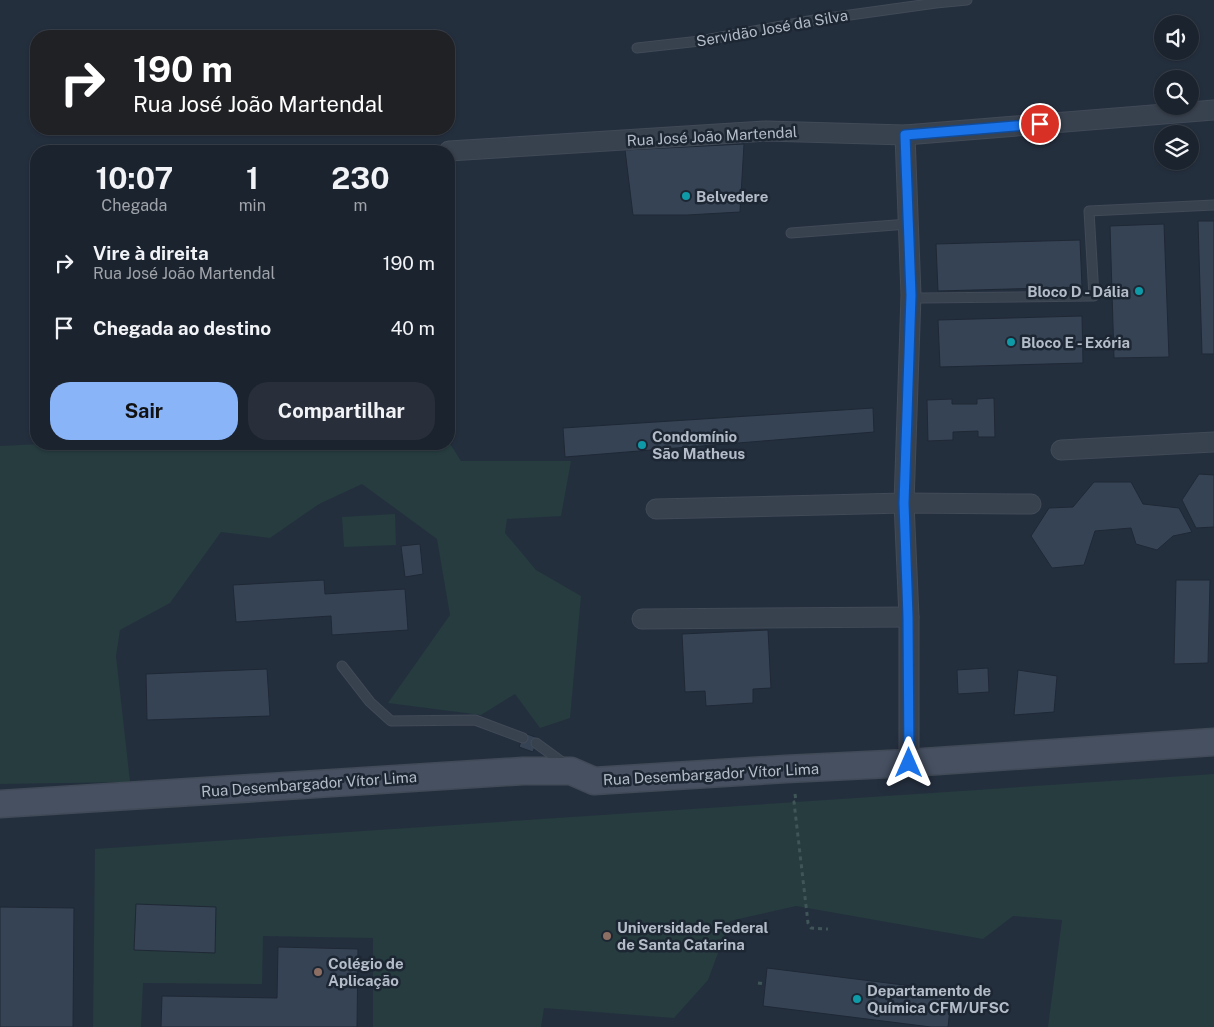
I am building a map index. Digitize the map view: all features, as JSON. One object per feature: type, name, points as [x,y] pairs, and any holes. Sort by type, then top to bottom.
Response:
[{"type":"main road","name":"Rua Desembargador Vítor Lima","points":[[0,804],[514,771],[571,770],[594,781],[909,763],[1214,742]]},
{"type":"street","name":"Rua José João Martendal","points":[[455,151],[766,131],[905,135],[1214,110]]},
{"type":"street","points":[[905,135],[911,295],[904,503],[908,617],[909,763]]},
{"type":"street","points":[[1061,450],[1214,442]]},
{"type":"street","points":[[656,509],[904,503],[1031,504]]},
{"type":"street","points":[[642,619],[908,617]]},
{"type":"lane","name":"Servidão José da Silva","points":[[637,48],[700,41],[814,20],[967,0]]},
{"type":"lane","points":[[911,295],[921,298],[1094,296],[1089,210],[1214,205]]},
{"type":"lane","points":[[791,233],[908,224]]},
{"type":"lane","points":[[342,666],[370,702],[391,721],[475,720],[522,738]]},
{"type":"lane","points":[[536,743],[571,770]]},
{"type":"path","points":[[795,794],[796,801],[794,802],[808,922],[811,928],[828,929]]},
{"type":"path","points":[[758,983],[765,984]]},
{"type":"green space","points":[[30,445],[30,450],[454,450],[461,461],[571,461],[561,516],[507,519],[505,533],[536,570],[581,596],[570,718],[540,728],[515,694],[481,715],[388,703],[450,615],[437,539],[362,484],[319,504],[270,538],[221,532],[170,603],[120,630],[116,656],[130,782],[0,784],[0,446]]},
{"type":"green space","points":[[395,514],[396,545],[344,547],[342,517]]},
{"type":"green space","name":"Universidade Federal de Santa Catarina","points":[[1214,774],[1214,1027],[1048,1027],[1062,920],[1013,916],[983,939],[796,906],[730,921],[708,980],[674,1018],[544,1008],[541,1027],[373,1027],[373,938],[263,936],[262,984],[143,983],[141,1027],[93,1027],[95,849]]},
{"type":"building","name":"Belvedere","points":[[744,144],[740,212],[687,215],[633,215],[625,150]]},
{"type":"building","points":[[1198,221],[1214,221],[1214,354],[1202,354]]},
{"type":"building","name":"Bloco D - Dália","points":[[1164,224],[1169,357],[1114,358],[1110,226]]},
{"type":"building","points":[[1080,240],[1082,287],[938,291],[936,244]]},
{"type":"building","name":"Bloco E - Exória","points":[[1082,316],[1083,363],[940,367],[938,320]]},
{"type":"building","points":[[994,398],[995,437],[978,437],[978,431],[953,432],[953,440],[928,441],[927,400],[952,399],[952,404],[977,404],[977,399]]},
{"type":"building","name":"Condomínio São Matheus","points":[[873,408],[874,432],[565,457],[563,428]]},
{"type":"building","points":[[1199,474],[1214,475],[1214,527],[1196,528],[1182,500]]},
{"type":"building","points":[[1094,482],[1131,482],[1143,504],[1179,508],[1192,532],[1173,536],[1157,550],[1136,544],[1131,528],[1095,531],[1084,565],[1052,568],[1031,536],[1049,508],[1073,507]]},
{"type":"building","points":[[420,544],[423,574],[405,577],[401,546]]},
{"type":"building","points":[[324,580],[325,594],[405,589],[408,630],[332,635],[331,616],[236,622],[233,585]]},
{"type":"building","points":[[1176,580],[1210,580],[1208,663],[1174,664]]},
{"type":"building","points":[[768,630],[771,688],[753,689],[753,703],[706,706],[705,691],[685,692],[682,634]]},
{"type":"building","points":[[988,668],[989,692],[958,694],[957,670]]},
{"type":"building","points":[[267,669],[270,716],[147,720],[146,674]]},
{"type":"building","points":[[1018,670],[1057,676],[1054,712],[1014,715]]},
{"type":"building","points":[[524,733],[538,738],[533,752],[519,747]]},
{"type":"building","points":[[136,904],[216,907],[215,953],[134,950]]},
{"type":"building","points":[[0,907],[74,908],[73,1027],[0,1027]]},
{"type":"building","name":"Colégio de Aplicação","points":[[278,947],[358,949],[357,1027],[161,1027],[162,996],[277,998]]},
{"type":"building","name":"Departamento de Química CFM/UFSC","points":[[767,968],[952,991],[948,1027],[931,1027],[763,1006]]},
{"type":"place","name":"Belvedere","points":[[686,196]]},
{"type":"place","name":"Bloco D - Dália","points":[[1139,291]]},
{"type":"place","name":"Bloco E - Exória","points":[[1011,342]]},
{"type":"place","name":"Condomínio São Matheus","points":[[642,445]]},
{"type":"place","name":"Universidade Federal de Santa Catarina","points":[[607,936]]},
{"type":"place","name":"Colégio de Aplicação","points":[[318,972]]},
{"type":"place","name":"Departamento de Química CFM/UFSC","points":[[857,999]]},
{"type":"route","points":[[909,763],[908,617],[904,503],[911,295],[905,135],[1040,124]]}]
